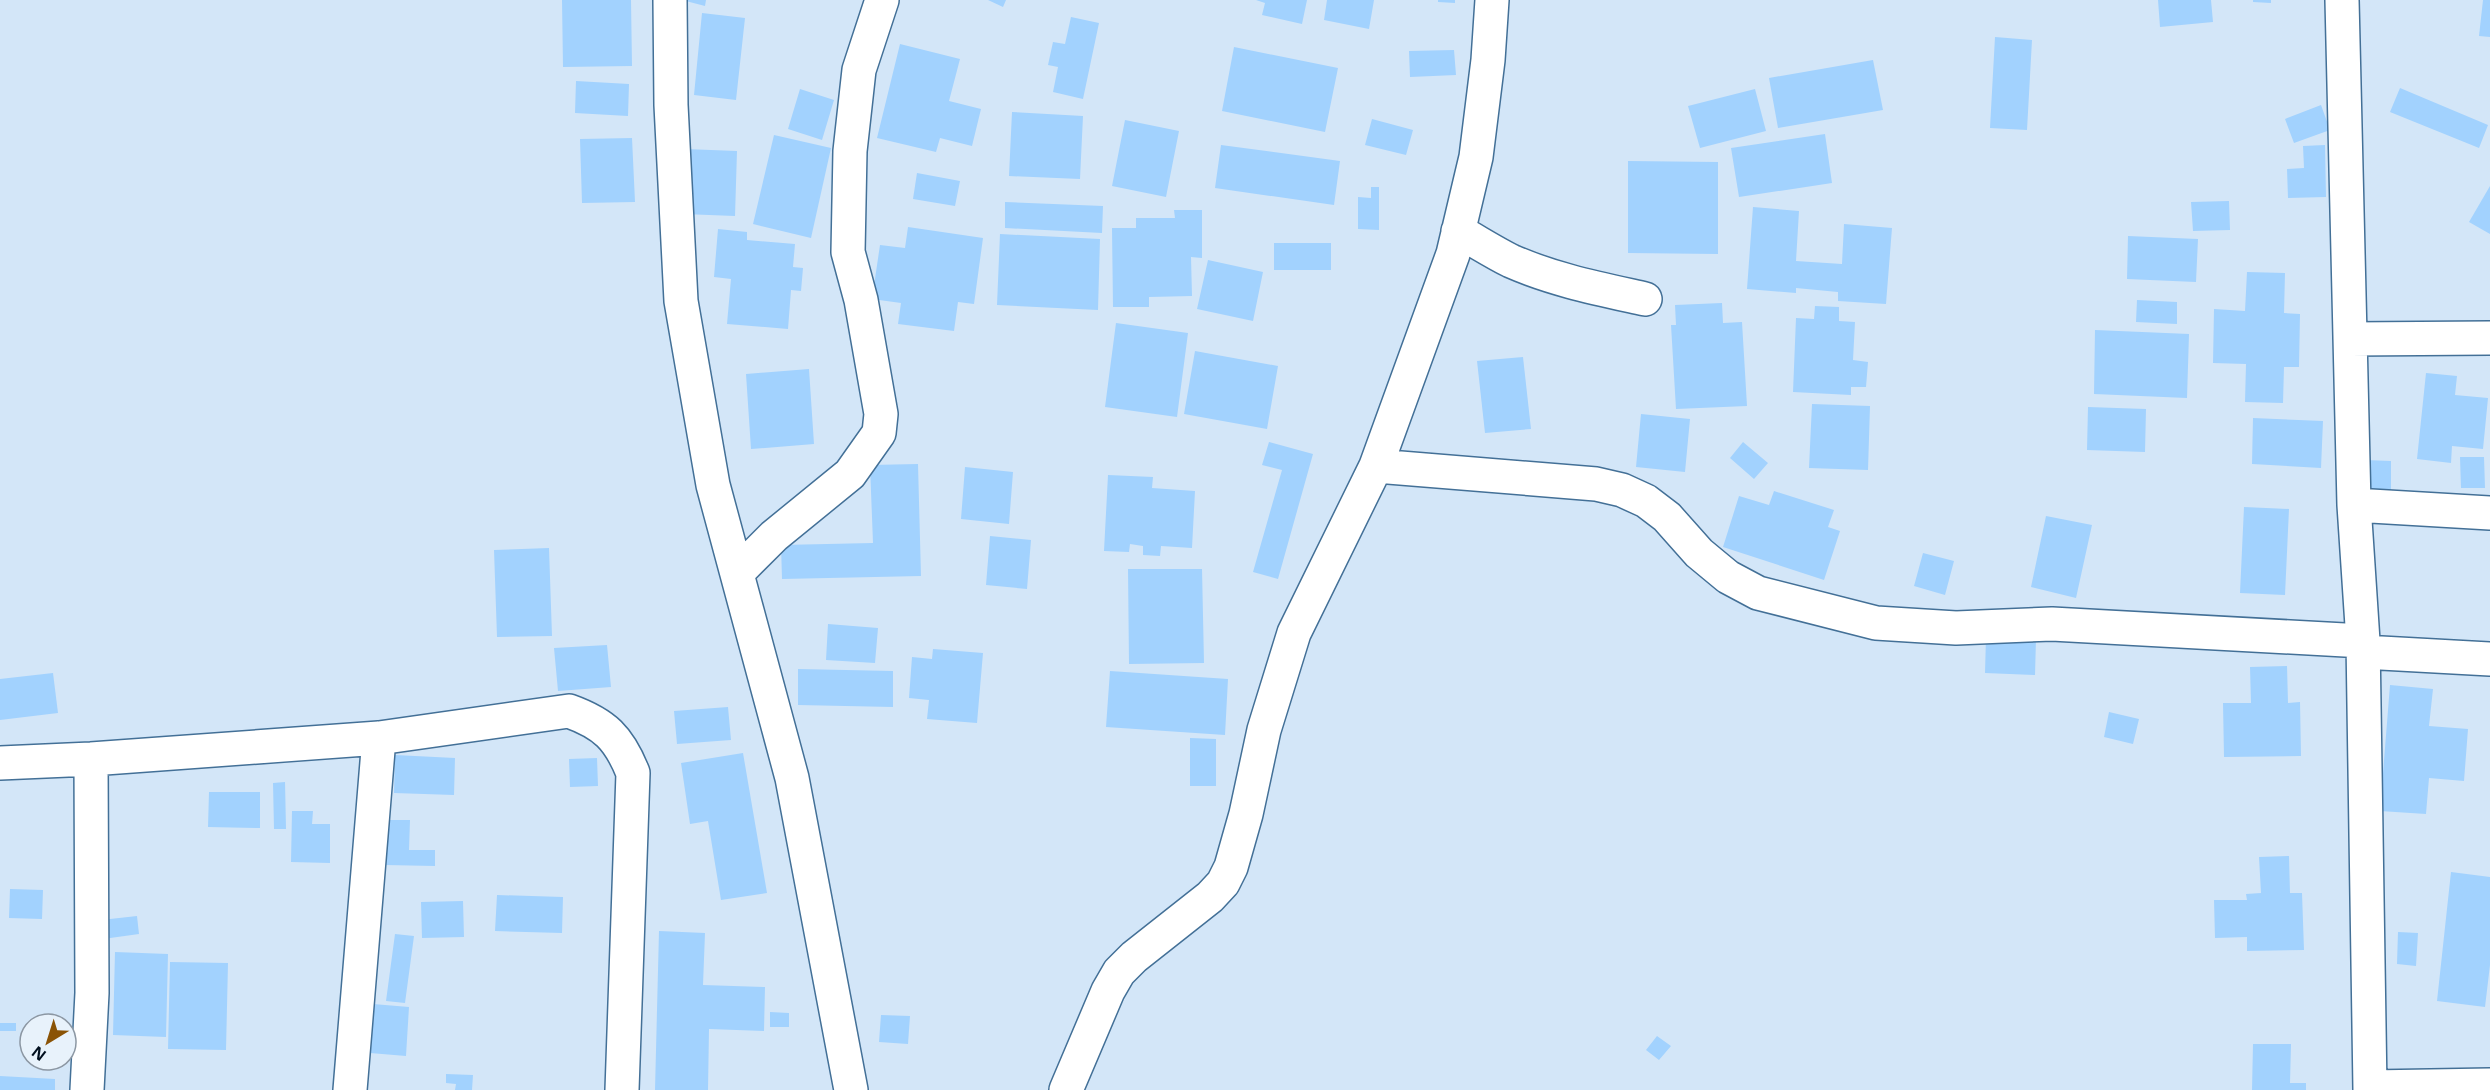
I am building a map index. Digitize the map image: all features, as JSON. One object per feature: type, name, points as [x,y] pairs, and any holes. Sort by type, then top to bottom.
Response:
[{"type":"street","points":[[670,0],[672,105],[681,301],[713,485],[792,778],[851,1090]]},
{"type":"street","points":[[737,573],[774,536],[850,474],[879,433],[881,414],[861,300],[848,252],[850,152],[859,70],[882,0]]},
{"type":"street","points":[[1066,1090],[1108,990],[1119,972],[1134,957],[1210,897],[1223,883],[1231,867],[1246,814],[1264,730],[1294,633],[1377,466],[1453,254],[1476,157],[1488,60],[1492,0]]},
{"type":"street","points":[[2342,0],[2354,505],[2363,646],[2370,1089],[2490,1084]]},
{"type":"street","points":[[1458,231],[1511,260],[1551,275],[1580,285],[1645,299]]},
{"type":"street","points":[[2350,339],[2490,338]]},
{"type":"street","points":[[1377,466],[1596,484],[1622,490],[1646,501],[1667,517],[1699,553],[1728,577],[1758,593],[1876,622],[1956,628],[2052,624],[2363,646],[2490,659]]},
{"type":"street","points":[[2354,505],[2490,513]]},
{"type":"street","points":[[0,763],[91,759],[379,738],[569,711],[591,719],[610,733],[624,752],[633,773],[622,1090]]},
{"type":"street","points":[[350,1090],[379,738]]},
{"type":"street","points":[[87,1090],[92,993],[91,759]]},
{"type":"building","points":[[562,0],[631,0],[632,66],[563,67]]},
{"type":"building","points":[[682,0],[706,0],[705,6]]},
{"type":"building","points":[[988,0],[1006,0],[1003,7]]},
{"type":"building","points":[[1256,0],[1307,0],[1302,24],[1262,15],[1265,3]]},
{"type":"building","points":[[1327,0],[1374,0],[1369,29],[1324,20]]},
{"type":"building","points":[[1438,0],[1455,0],[1455,3],[1438,2]]},
{"type":"building","points":[[2158,0],[2211,0],[2213,22],[2160,27]]},
{"type":"building","points":[[2253,0],[2271,0],[2271,3],[2253,2]]},
{"type":"building","points":[[2483,0],[2490,0],[2490,37],[2479,36]]},
{"type":"building","points":[[702,13],[745,18],[736,100],[694,95]]},
{"type":"building","points":[[1071,17],[1099,23],[1083,99],[1053,92],[1058,67],[1048,65],[1053,42],[1065,44]]},
{"type":"building","points":[[1995,37],[2032,40],[2027,130],[1990,128]]},
{"type":"building","points":[[900,44],[960,59],[949,101],[981,109],[972,146],[940,138],[936,152],[877,138]]},
{"type":"building","points":[[1234,47],[1338,68],[1325,132],[1222,111]]},
{"type":"building","points":[[1454,50],[1456,75],[1410,77],[1409,51]]},
{"type":"building","points":[[1873,60],[1883,110],[1778,128],[1769,78]]},
{"type":"building","points":[[576,81],[629,84],[628,116],[575,113]]},
{"type":"building","points":[[2400,88],[2488,125],[2479,148],[2390,112]]},
{"type":"building","points":[[800,89],[834,100],[822,140],[788,129]]},
{"type":"building","points":[[1755,89],[1766,131],[1700,148],[1688,106]]},
{"type":"building","points":[[2321,105],[2330,130],[2294,143],[2285,119]]},
{"type":"building","points":[[1012,112],[1083,116],[1080,179],[1009,176]]},
{"type":"building","points":[[1372,119],[1413,130],[1406,155],[1365,145]]},
{"type":"building","points":[[1125,120],[1179,131],[1166,197],[1112,186]]},
{"type":"building","points":[[1825,134],[1832,183],[1739,197],[1731,148]]},
{"type":"building","points":[[774,135],[831,148],[811,238],[753,224]]},
{"type":"building","points":[[632,138],[635,202],[582,203],[580,139]]},
{"type":"building","points":[[1221,145],[1340,161],[1334,205],[1215,188]]},
{"type":"building","points":[[2325,145],[2326,197],[2288,198],[2287,169],[2304,168],[2303,146]]},
{"type":"building","points":[[685,149],[737,151],[735,216],[683,214]]},
{"type":"building","points":[[1628,161],[1718,162],[1718,254],[1628,253]]},
{"type":"building","points":[[917,173],[960,181],[955,206],[913,199]]},
{"type":"building","points":[[2490,186],[2490,234],[2469,222]]},
{"type":"building","points":[[1371,187],[1379,187],[1379,230],[1358,229],[1358,197],[1371,198]]},
{"type":"building","points":[[2229,201],[2230,230],[2193,231],[2191,202]]},
{"type":"building","points":[[1005,202],[1103,206],[1102,233],[1005,228]]},
{"type":"building","points":[[1753,207],[1799,211],[1796,261],[1842,264],[1844,224],[1892,228],[1886,304],[1838,301],[1838,292],[1796,288],[1796,293],[1747,289]]},
{"type":"building","points":[[1174,210],[1202,210],[1202,258],[1191,257],[1192,296],[1149,297],[1149,307],[1113,307],[1112,228],[1136,228],[1136,218],[1175,218]]},
{"type":"building","points":[[908,227],[983,238],[974,304],[958,302],[954,331],[898,324],[901,303],[872,299],[880,245],[905,248]]},
{"type":"building","points":[[718,229],[747,232],[747,240],[795,244],[793,267],[803,268],[801,291],[791,290],[788,329],[727,324],[731,279],[714,277]]},
{"type":"building","points":[[1000,234],[1100,239],[1098,310],[997,305]]},
{"type":"building","points":[[2128,236],[2198,239],[2196,282],[2127,279]]},
{"type":"building","points":[[1274,243],[1331,243],[1331,270],[1274,270]]},
{"type":"building","points":[[1208,260],[1263,272],[1253,321],[1197,309]]},
{"type":"building","points":[[2247,272],[2285,273],[2284,313],[2300,314],[2299,367],[2284,367],[2283,403],[2245,402],[2246,364],[2213,363],[2214,309],[2245,311]]},
{"type":"building","points":[[2137,300],[2177,302],[2177,324],[2136,322]]},
{"type":"building","points":[[1722,303],[1723,323],[1742,322],[1747,406],[1676,409],[1671,325],[1676,325],[1675,305]]},
{"type":"building","points":[[1815,306],[1839,307],[1839,321],[1855,322],[1853,360],[1868,362],[1866,387],[1851,387],[1851,395],[1793,392],[1796,318],[1814,319]]},
{"type":"building","points":[[1116,323],[1188,333],[1177,417],[1105,407]]},
{"type":"building","points":[[2095,330],[2189,334],[2187,398],[2094,394]]},
{"type":"building","points":[[1195,351],[1278,366],[1267,429],[1184,414]]},
{"type":"building","points":[[1523,357],[1531,429],[1485,433],[1477,361]]},
{"type":"building","points":[[809,369],[814,444],[751,449],[746,374]]},
{"type":"building","points":[[2426,373],[2457,376],[2455,395],[2488,398],[2483,449],[2452,446],[2451,463],[2417,459]]},
{"type":"building","points":[[1812,404],[1870,406],[1868,470],[1809,468]]},
{"type":"building","points":[[2088,407],[2146,409],[2145,452],[2087,450]]},
{"type":"building","points":[[1641,414],[1690,419],[1685,472],[1636,467]]},
{"type":"building","points":[[2253,418],[2323,421],[2321,468],[2252,464]]},
{"type":"building","points":[[1269,442],[1313,454],[1278,579],[1253,572],[1282,470],[1262,465]]},
{"type":"building","points":[[1743,442],[1768,463],[1754,479],[1730,458]]},
{"type":"building","points":[[2460,457],[2484,457],[2485,488],[2461,488]]},
{"type":"building","points":[[2365,460],[2391,461],[2391,494],[2364,494]]},
{"type":"building","points":[[918,464],[921,576],[782,579],[781,545],[873,543],[870,465]]},
{"type":"building","points":[[965,467],[1013,472],[1009,524],[961,519]]},
{"type":"building","points":[[1108,475],[1153,477],[1152,488],[1195,491],[1192,548],[1161,546],[1160,556],[1143,555],[1143,546],[1130,544],[1129,552],[1104,551]]},
{"type":"building","points":[[1774,491],[1834,510],[1828,527],[1840,531],[1824,580],[1723,547],[1739,496],[1769,505]]},
{"type":"building","points":[[2244,507],[2289,509],[2285,595],[2240,593]]},
{"type":"building","points":[[2046,516],[2092,525],[2076,598],[2031,587]]},
{"type":"building","points":[[990,536],[1031,540],[1027,589],[986,585]]},
{"type":"building","points":[[549,548],[552,636],[497,637],[494,550]]},
{"type":"building","points":[[1923,553],[1954,561],[1945,595],[1914,586]]},
{"type":"building","points":[[1128,569],[1202,569],[1204,663],[1129,664]]},
{"type":"building","points":[[828,624],[878,628],[875,663],[826,660]]},
{"type":"building","points":[[1986,637],[2036,639],[2035,675],[1985,673]]},
{"type":"building","points":[[607,645],[611,687],[558,691],[554,648]]},
{"type":"building","points":[[933,649],[983,653],[977,723],[927,719],[929,700],[909,698],[912,657],[932,659]]},
{"type":"building","points":[[2287,666],[2288,703],[2300,702],[2301,756],[2224,757],[2223,703],[2251,703],[2250,667]]},
{"type":"building","points":[[798,669],[893,671],[893,707],[798,705]]},
{"type":"building","points":[[1110,671],[1228,679],[1225,735],[1106,727]]},
{"type":"building","points":[[53,673],[58,713],[0,720],[0,679]]},
{"type":"building","points":[[2390,685],[2433,689],[2429,726],[2468,729],[2464,781],[2429,778],[2426,814],[2380,811]]},
{"type":"building","points":[[728,707],[731,740],[677,744],[674,711]]},
{"type":"building","points":[[2109,712],[2139,719],[2133,744],[2104,737]]},
{"type":"building","points":[[1190,738],[1216,739],[1216,786],[1190,786]]},
{"type":"building","points":[[743,753],[767,893],[721,900],[708,821],[690,824],[681,763]]},
{"type":"building","points":[[395,755],[455,758],[454,795],[394,793]]},
{"type":"building","points":[[597,758],[598,786],[570,787],[569,759]]},
{"type":"building","points":[[285,782],[286,829],[274,829],[273,783]]},
{"type":"building","points":[[209,792],[260,792],[260,828],[208,827]]},
{"type":"building","points":[[292,811],[313,811],[312,824],[330,824],[330,863],[291,862]]},
{"type":"building","points":[[386,820],[410,820],[409,850],[435,850],[435,866],[385,865]]},
{"type":"building","points":[[2289,856],[2290,893],[2302,893],[2304,950],[2247,951],[2247,937],[2215,938],[2214,900],[2247,900],[2246,894],[2261,893],[2259,857]]},
{"type":"building","points":[[2451,872],[2490,877],[2490,965],[2485,1007],[2437,1001]]},
{"type":"building","points":[[10,889],[43,890],[42,919],[9,918]]},
{"type":"building","points":[[497,895],[563,897],[562,933],[495,931]]},
{"type":"building","points":[[463,901],[464,937],[422,938],[421,902]]},
{"type":"building","points":[[137,916],[139,934],[103,939],[101,920]]},
{"type":"building","points":[[659,931],[705,933],[703,985],[765,987],[764,1031],[709,1029],[708,1090],[655,1090]]},
{"type":"building","points":[[2398,932],[2418,933],[2416,966],[2397,964]]},
{"type":"building","points":[[395,934],[414,936],[405,1003],[386,1001]]},
{"type":"building","points":[[115,952],[168,954],[166,1037],[113,1035]]},
{"type":"building","points":[[170,962],[228,963],[226,1050],[168,1049]]},
{"type":"building","points":[[373,1004],[409,1007],[406,1056],[370,1053]]},
{"type":"building","points":[[770,1012],[789,1013],[789,1027],[770,1027]]},
{"type":"building","points":[[881,1015],[910,1016],[908,1044],[879,1042]]},
{"type":"building","points":[[0,1023],[16,1023],[16,1031],[0,1031]]},
{"type":"building","points":[[1657,1036],[1671,1046],[1659,1060],[1646,1050]]},
{"type":"building","points":[[2253,1044],[2291,1044],[2290,1083],[2306,1083],[2306,1090],[2252,1090]]},
{"type":"building","points":[[446,1074],[473,1075],[472,1090],[455,1090],[456,1084],[446,1083]]},
{"type":"building","points":[[0,1076],[55,1079],[55,1090],[0,1090]]}]
